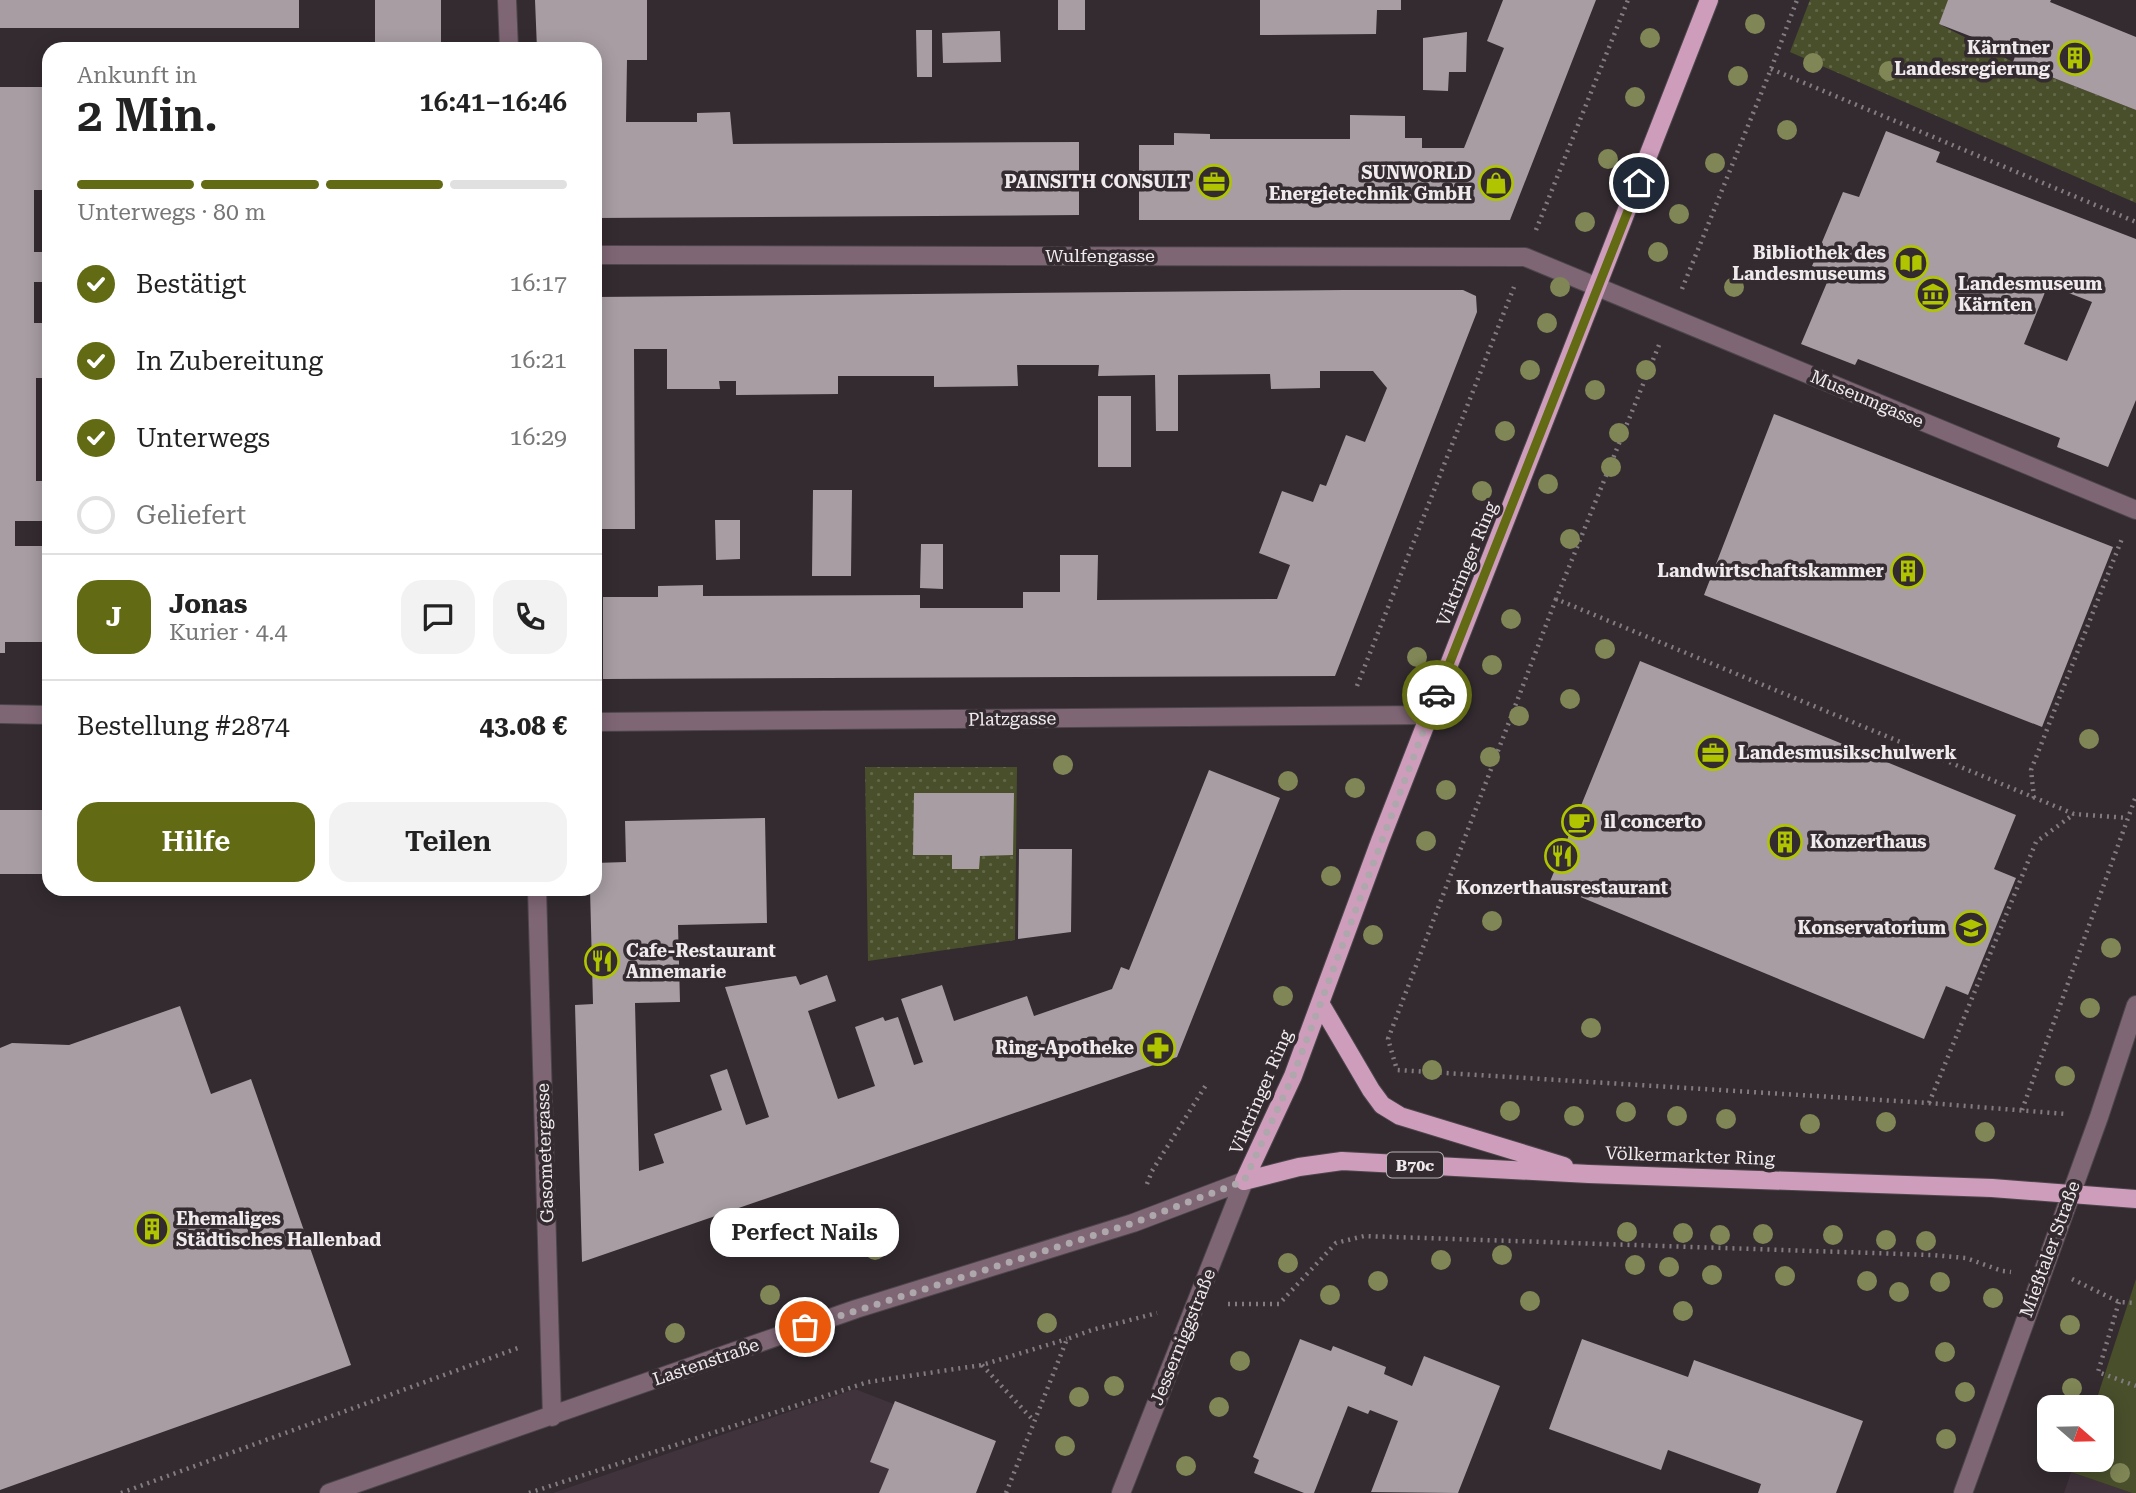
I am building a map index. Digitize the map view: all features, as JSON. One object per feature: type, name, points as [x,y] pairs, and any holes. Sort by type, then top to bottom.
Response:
[{"type":"main road","name":"Viktringer Ring","points":[[1244,1181],[1293,1076],[1429,715],[1709,0]]},
{"type":"main road","points":[[1320,1003],[1382,1105],[1400,1116],[1589,1174]]},
{"type":"main road","name":"Völkermarkter Ring","points":[[1244,1181],[1298,1167],[1342,1161],[1589,1174],[1944,1186],[2136,1199]]},
{"type":"street","points":[[507,0],[509,42]]},
{"type":"street","name":"Wulfengasse","points":[[602,255],[1525,257],[1598,287]]},
{"type":"street","name":"Museumgasse","points":[[1598,287],[2135,510]]},
{"type":"street","points":[[0,714],[42,715]]},
{"type":"street","name":"Platzgasse","points":[[602,723],[1429,715]]},
{"type":"street","name":"Gasometergasse","points":[[537,896],[552,1417]]},
{"type":"street","name":"Mießtaler Straße","points":[[1963,1493],[2099,1117],[2136,1005]]},
{"type":"street","name":"Lastenstraße","points":[[329,1493],[856,1309],[1133,1223],[1244,1181]]},
{"type":"street","name":"Jesserniggstraße","points":[[1121,1493],[1244,1181]]},
{"type":"path","points":[[1345,716],[1628,0]]},
{"type":"path","points":[[1797,0],[1556,598],[1388,1039],[1397,1070],[1929,1103],[2099,1117]]},
{"type":"path","points":[[1771,69],[2136,222]]},
{"type":"path","points":[[2034,798],[2031,770],[2135,510]]},
{"type":"path","points":[[1556,598],[2074,814],[2127,818]]},
{"type":"path","points":[[2022,1111],[2136,796]]},
{"type":"path","points":[[1929,1103],[2036,842],[2074,814]]},
{"type":"path","points":[[1133,1223],[1152,1171],[1206,1085]]},
{"type":"path","points":[[1251,1304],[1279,1304],[1336,1243],[1364,1236],[1933,1255],[1966,1258],[2002,1271]]},
{"type":"path","points":[[2068,1278],[2119,1302],[2136,1303]]},
{"type":"path","points":[[2119,1302],[2098,1372],[2136,1386]]},
{"type":"path","points":[[529,1493],[868,1381],[982,1365],[1092,1330]]},
{"type":"path","points":[[121,1493],[550,1336]]},
{"type":"path","points":[[1006,1493],[1067,1339]]},
{"type":"path","points":[[982,1365],[1034,1421]]},
{"type":"shaded area","points":[[855,1389],[991,1442],[970,1493],[553,1493]]},
{"type":"shaded area","points":[[2071,1472],[2132,1493],[2064,1493]]},
{"type":"green space","points":[[1810,0],[1949,0],[1939,24],[2013,62],[2136,110],[2136,203],[1790,52]]},
{"type":"green space","points":[[865,767],[1017,767],[1015,940],[868,961]]},
{"type":"green space","points":[[2136,1279],[2136,1493],[2071,1472],[2114,1472],[2114,1395],[2098,1395]]},
{"type":"building","points":[[0,0],[299,0],[299,28],[0,28]]},
{"type":"building","points":[[375,0],[441,0],[441,42],[375,42]]},
{"type":"building","points":[[535,0],[647,0],[647,60],[627,60],[626,122],[697,122],[697,113],[730,112],[733,144],[1079,142],[1079,215],[602,218],[602,42],[537,42]]},
{"type":"building","points":[[1058,0],[1085,0],[1085,30],[1058,30]]},
{"type":"building","points":[[1260,0],[1401,0],[1401,10],[1377,10],[1376,34],[1260,35]]},
{"type":"building","points":[[1503,0],[1596,0],[1510,220],[1139,220],[1139,145],[1174,145],[1174,133],[1210,134],[1210,139],[1350,139],[1350,115],[1405,116],[1405,138],[1422,138],[1422,148],[1464,148],[1504,48],[1487,41]]},
{"type":"building","name":"Kärntner Landesregierung","points":[[1948,0],[2051,0],[2050,2],[2136,37],[2136,110],[2013,62],[2016,54],[1939,24]]},
{"type":"building","points":[[916,30],[932,30],[932,77],[917,77]]},
{"type":"building","points":[[1000,31],[1001,62],[943,63],[942,33]]},
{"type":"building","points":[[1467,32],[1466,72],[1449,72],[1448,91],[1423,90],[1423,38]]},
{"type":"building","points":[[0,87],[42,87],[42,190],[34,190],[34,252],[42,252],[42,282],[34,282],[34,323],[42,323],[42,378],[36,378],[36,481],[42,481],[42,521],[15,521],[15,546],[42,546],[42,642],[5,642],[5,653],[0,653]]},
{"type":"building","name":"Landesmuseum Kärnten","points":[[1886,131],[1940,152],[1936,162],[2136,239],[2136,400],[2108,467],[2057,447],[2060,438],[1858,359],[1855,365],[1801,344],[1831,273],[1812,266],[1843,192],[1859,197]],"holes":[[[2048,285],[2092,302],[2067,361],[2024,344]]]},
{"type":"building","points":[[1463,290],[1476,296],[1477,312],[1335,676],[603,679],[603,597],[658,597],[658,586],[703,585],[703,596],[920,595],[920,608],[1023,608],[1023,592],[1060,592],[1060,555],[1098,555],[1097,600],[1277,599],[1290,565],[1259,553],[1282,491],[1313,502],[1320,484],[1326,486],[1346,435],[1365,442],[1387,388],[1373,371],[1320,371],[1320,388],[1271,389],[1270,374],[1178,375],[1178,431],[1156,431],[1155,375],[1098,376],[1099,365],[1017,365],[1018,386],[934,387],[934,376],[838,376],[838,394],[736,395],[736,381],[719,381],[720,389],[667,389],[667,349],[634,349],[635,529],[602,529],[602,297]]},
{"type":"building","points":[[1098,396],[1131,396],[1131,467],[1098,467]]},
{"type":"building","name":"Landwirtschaftskammer","points":[[1774,414],[2113,547],[2042,727],[1704,595]]},
{"type":"building","points":[[813,490],[852,490],[851,576],[812,576]]},
{"type":"building","points":[[715,520],[740,520],[740,559],[716,560]]},
{"type":"building","points":[[921,544],[943,544],[943,589],[920,588]]},
{"type":"building","name":"Konzerthaus","points":[[1640,661],[2016,815],[1994,869],[2016,878],[1968,995],[1946,986],[1924,1039],[1549,884]]},
{"type":"building","points":[[1209,770],[1280,798],[1177,1057],[582,1262],[575,1005],[593,1004],[590,896],[602,896],[602,863],[626,862],[625,821],[765,818],[767,923],[678,925],[680,1002],[635,1003],[639,1171],[664,1163],[654,1134],[722,1110],[710,1075],[727,1069],[746,1125],[769,1117],[725,987],[796,976],[800,985],[827,975],[836,1001],[808,1011],[838,1099],[875,1086],[855,1027],[883,1017],[885,1021],[898,1017],[914,1065],[923,1062],[901,999],[942,985],[954,1021],[1027,996],[1034,1016],[1112,989],[1121,967],[1129,970]]},
{"type":"building","points":[[914,793],[1014,793],[1013,855],[980,856],[979,869],[952,869],[952,855],[913,855]]},
{"type":"building","points":[[0,810],[42,810],[42,874],[0,874]]},
{"type":"building","points":[[1019,849],[1072,849],[1071,932],[1018,939]]},
{"type":"building","name":"Ehemaliges Städtisches Hallenbad","points":[[180,1006],[211,1094],[251,1079],[351,1365],[0,1490],[0,1048],[12,1043],[69,1045]]},
{"type":"building","points":[[1300,1339],[1331,1351],[1333,1346],[1386,1367],[1384,1374],[1412,1386],[1424,1356],[1500,1386],[1458,1493],[1371,1492],[1398,1421],[1370,1410],[1368,1414],[1348,1406],[1314,1493],[1304,1493],[1254,1473],[1259,1460],[1253,1457]]},
{"type":"building","points":[[1582,1339],[1688,1377],[1694,1360],[1863,1421],[1836,1493],[1758,1493],[1761,1484],[1668,1450],[1661,1470],[1549,1429]]},
{"type":"building","points":[[895,1401],[996,1441],[976,1493],[879,1493],[889,1469],[870,1462]]},
{"type":"way so far","points":[[805,1327],[1133,1223],[1244,1181],[1293,1076],[1437,695]]},
{"type":"place","name":"Kärntner Landesregierung","points":[[2075,58]]},
{"type":"place","name":"PAINSITH CONSULT","points":[[1214,182]]},
{"type":"place","name":"SUNWORLD Energietechnik GmbH","points":[[1496,183]]},
{"type":"place","name":"Bibliothek des Landesmuseums","points":[[1911,263]]},
{"type":"place","name":"Landesmuseum Kärnten","points":[[1933,294]]},
{"type":"place","name":"Landwirtschaftskammer","points":[[1908,571]]},
{"type":"place","name":"Landesmusikschulwerk","points":[[1713,753]]},
{"type":"place","name":"il concerto","points":[[1579,822]]},
{"type":"place","name":"Konzerthaus","points":[[1785,842]]},
{"type":"place","name":"Konzerthausrestaurant","points":[[1562,856]]},
{"type":"place","name":"Konservatorium","points":[[1971,928]]},
{"type":"place","name":"Cafe-Restaurant Annemarie","points":[[602,961]]},
{"type":"place","name":"Ring-Apotheke","points":[[1158,1048]]},
{"type":"place","name":"Ehemaliges Städtisches Hallenbad","points":[[152,1229]]},
{"type":"place","name":"Perfect Nails","points":[[805,1327]]},
{"type":"route","points":[[1437,695],[1639,183]]}]
